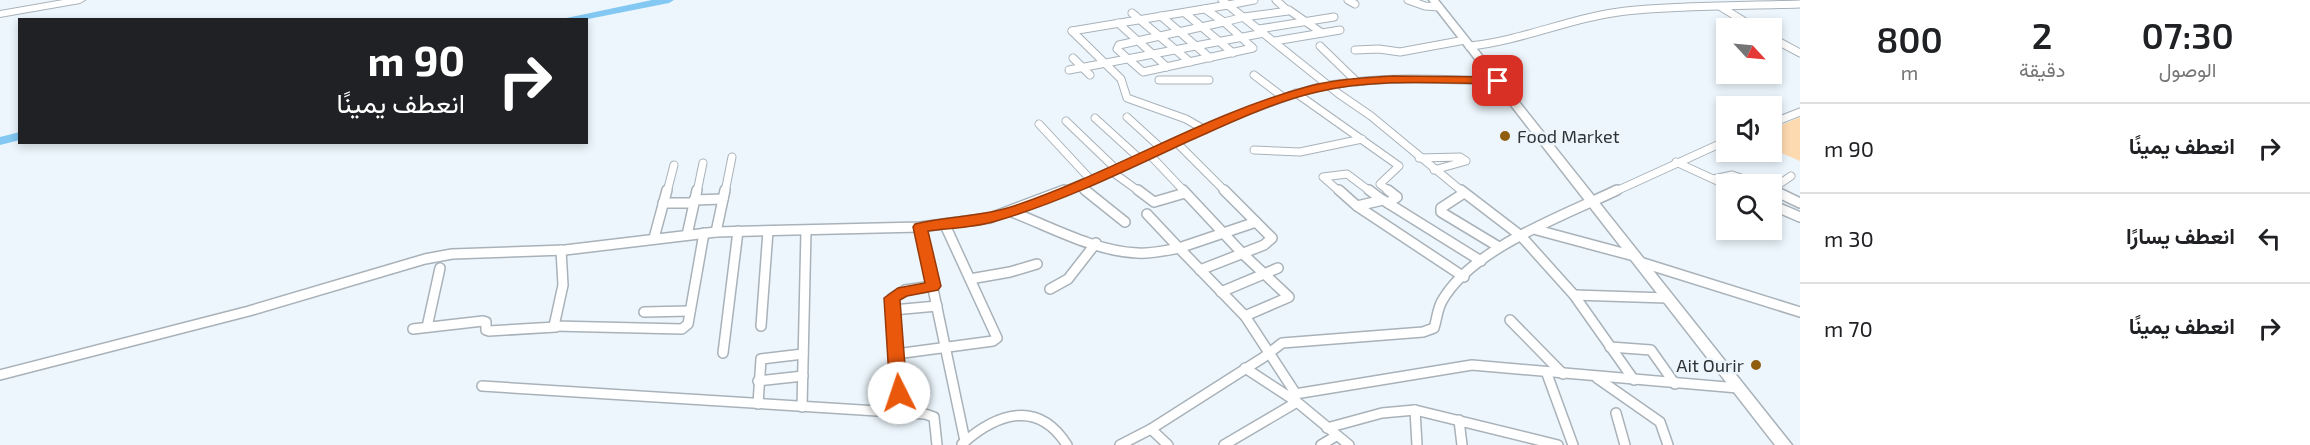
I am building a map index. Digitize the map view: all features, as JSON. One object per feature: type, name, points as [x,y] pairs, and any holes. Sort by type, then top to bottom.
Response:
[{"type":"main road","points":[[0,14],[80,0]]},
{"type":"street","points":[[1205,130],[1186,119],[1127,98],[1120,79],[1072,31],[1185,13],[1225,2],[1253,0],[1300,37]]},
{"type":"street","points":[[1276,0],[1322,33]]},
{"type":"street","points":[[1348,0],[1355,4]]},
{"type":"street","points":[[1408,0],[1425,6],[1436,3],[1784,445]]},
{"type":"street","points":[[1789,0],[1799,5]]},
{"type":"street","points":[[1225,2],[1371,116],[1434,170],[1521,236],[1574,295],[1634,380]]},
{"type":"street","points":[[1355,50],[1376,49],[1400,52],[1467,43],[1490,44],[1559,23],[1626,11],[1799,5]]},
{"type":"street","points":[[1720,7],[1738,18]]},
{"type":"street","points":[[1205,9],[1222,21],[1243,37],[1253,48],[1143,72],[1117,47],[1222,21],[1289,10]]},
{"type":"street","points":[[1132,12],[1190,62]]},
{"type":"street","points":[[1185,13],[1233,53]]},
{"type":"street","points":[[1161,16],[1210,58]]},
{"type":"street","points":[[1069,70],[1220,42],[1284,25],[1334,17]]},
{"type":"street","points":[[1118,23],[1167,67]]},
{"type":"street","points":[[1275,41],[1340,30]]},
{"type":"street","points":[[1782,43],[1800,53]]},
{"type":"street","points":[[1320,46],[1357,82]]},
{"type":"street","points":[[1073,58],[1090,75]]},
{"type":"street","points":[[1178,65],[1184,80]]},
{"type":"street","points":[[1254,75],[1283,97]]},
{"type":"street","points":[[0,375],[249,311],[425,259],[452,254],[561,250],[716,232],[920,227],[990,218],[1012,212],[1091,180],[1296,93],[1329,85],[1357,82],[1437,79],[1498,81]]},
{"type":"street","points":[[1159,80],[1209,80]]},
{"type":"street","points":[[1296,93],[1399,166],[1380,184],[1397,197],[1357,206]]},
{"type":"street","points":[[1782,119],[1800,112]]},
{"type":"street","points":[[1127,117],[1162,149]]},
{"type":"street","points":[[1095,118],[1140,159]]},
{"type":"street","points":[[1066,121],[1114,170],[1154,202],[1185,193]]},
{"type":"street","points":[[1039,124],[1091,180]]},
{"type":"street","points":[[1254,150],[1300,152],[1362,139]]},
{"type":"street","points":[[1177,143],[1272,238],[1243,254],[1200,270]]},
{"type":"street","points":[[1120,445],[1151,429],[1282,343],[1423,332],[1434,328],[1440,304],[1464,277],[1500,247],[1592,201],[1716,145]]},
{"type":"street","points":[[1150,155],[1243,254],[1289,297],[1245,316]]},
{"type":"street","points":[[716,232],[732,157]]},
{"type":"street","points":[[1419,158],[1460,157],[1466,161],[1434,170]]},
{"type":"street","points":[[1676,162],[1714,179]]},
{"type":"street","points":[[687,235],[703,163]]},
{"type":"street","points":[[654,238],[674,165]]},
{"type":"street","points":[[1464,277],[1357,206],[1323,177],[1347,174],[1384,201],[1481,261]]},
{"type":"street","points":[[1782,183],[1791,176]]},
{"type":"street","points":[[1078,185],[1125,222]]},
{"type":"street","points":[[1464,193],[1441,208],[1441,212],[1500,247]]},
{"type":"street","points":[[1782,194],[1800,202]]},
{"type":"street","points":[[663,203],[723,199]]},
{"type":"street","points":[[1782,209],[1800,217]]},
{"type":"street","points":[[1012,212],[1096,243],[1132,253],[1151,253],[1179,248],[1256,222]]},
{"type":"street","points":[[1147,214],[1245,316],[1294,397]]},
{"type":"street","points":[[896,354],[946,349],[993,341],[997,338],[945,225]]},
{"type":"street","points":[[920,227],[963,443],[992,422],[1003,416],[1013,415],[1045,421],[1054,426],[1067,445]]},
{"type":"street","points":[[1537,230],[1637,259],[1800,312]]},
{"type":"street","points":[[723,353],[738,231]]},
{"type":"street","points":[[762,326],[768,231]]},
{"type":"street","points":[[802,407],[806,231]]},
{"type":"street","points":[[413,329],[483,321],[486,322],[486,330],[489,332],[556,327],[682,329],[688,324],[704,233]]},
{"type":"street","points":[[1050,289],[1068,279],[1096,243]]},
{"type":"street","points":[[556,327],[552,324],[563,285],[561,250]]},
{"type":"street","points":[[970,279],[1010,272],[1037,264]]},
{"type":"street","points":[[427,327],[440,268]]},
{"type":"street","points":[[1221,292],[1278,268]]},
{"type":"street","points":[[900,413],[892,298],[896,294],[933,286]]},
{"type":"street","points":[[1574,295],[1667,298]]},
{"type":"street","points":[[893,310],[937,306]]},
{"type":"street","points":[[644,312],[690,310]]},
{"type":"street","points":[[1510,320],[1563,374]]},
{"type":"street","points":[[1610,347],[1651,350],[1675,384]]},
{"type":"street","points":[[758,404],[761,359],[803,354]]},
{"type":"street","points":[[1224,445],[1294,397],[1449,367],[1496,366],[1547,374],[1738,388]]},
{"type":"street","points":[[1245,369],[1294,397],[1349,445]]},
{"type":"street","points":[[1547,374],[1573,445]]},
{"type":"street","points":[[758,381],[803,376]]},
{"type":"street","points":[[1597,377],[1660,423],[1668,445]]},
{"type":"street","points":[[482,386],[925,414],[934,417],[936,421],[937,445]]},
{"type":"street","points":[[1327,428],[1382,413],[1415,410],[1558,445]]},
{"type":"street","points":[[1415,410],[1417,445]]},
{"type":"street","points":[[1616,413],[1625,445]]},
{"type":"street","points":[[1459,420],[1462,445]]},
{"type":"street","points":[[1151,429],[1168,445]]},
{"type":"street","points":[[1321,445],[1336,436]]},
{"type":"shaded area","points":[[1800,117],[1800,161],[1782,153],[1782,125]]},
{"type":"waterway","points":[[573,18],[669,0]]},
{"type":"waterway","points":[[0,141],[18,136]]},
{"type":"place","name":"Food Market","points":[[1505,136]]},
{"type":"place","name":"Ait Ourir","points":[[1756,365]]},
{"type":"route","points":[[899,393],[892,298],[903,291],[933,286],[920,227],[990,218],[1021,208],[1236,116],[1283,97],[1312,89],[1343,83],[1392,80],[1498,81]]}]
